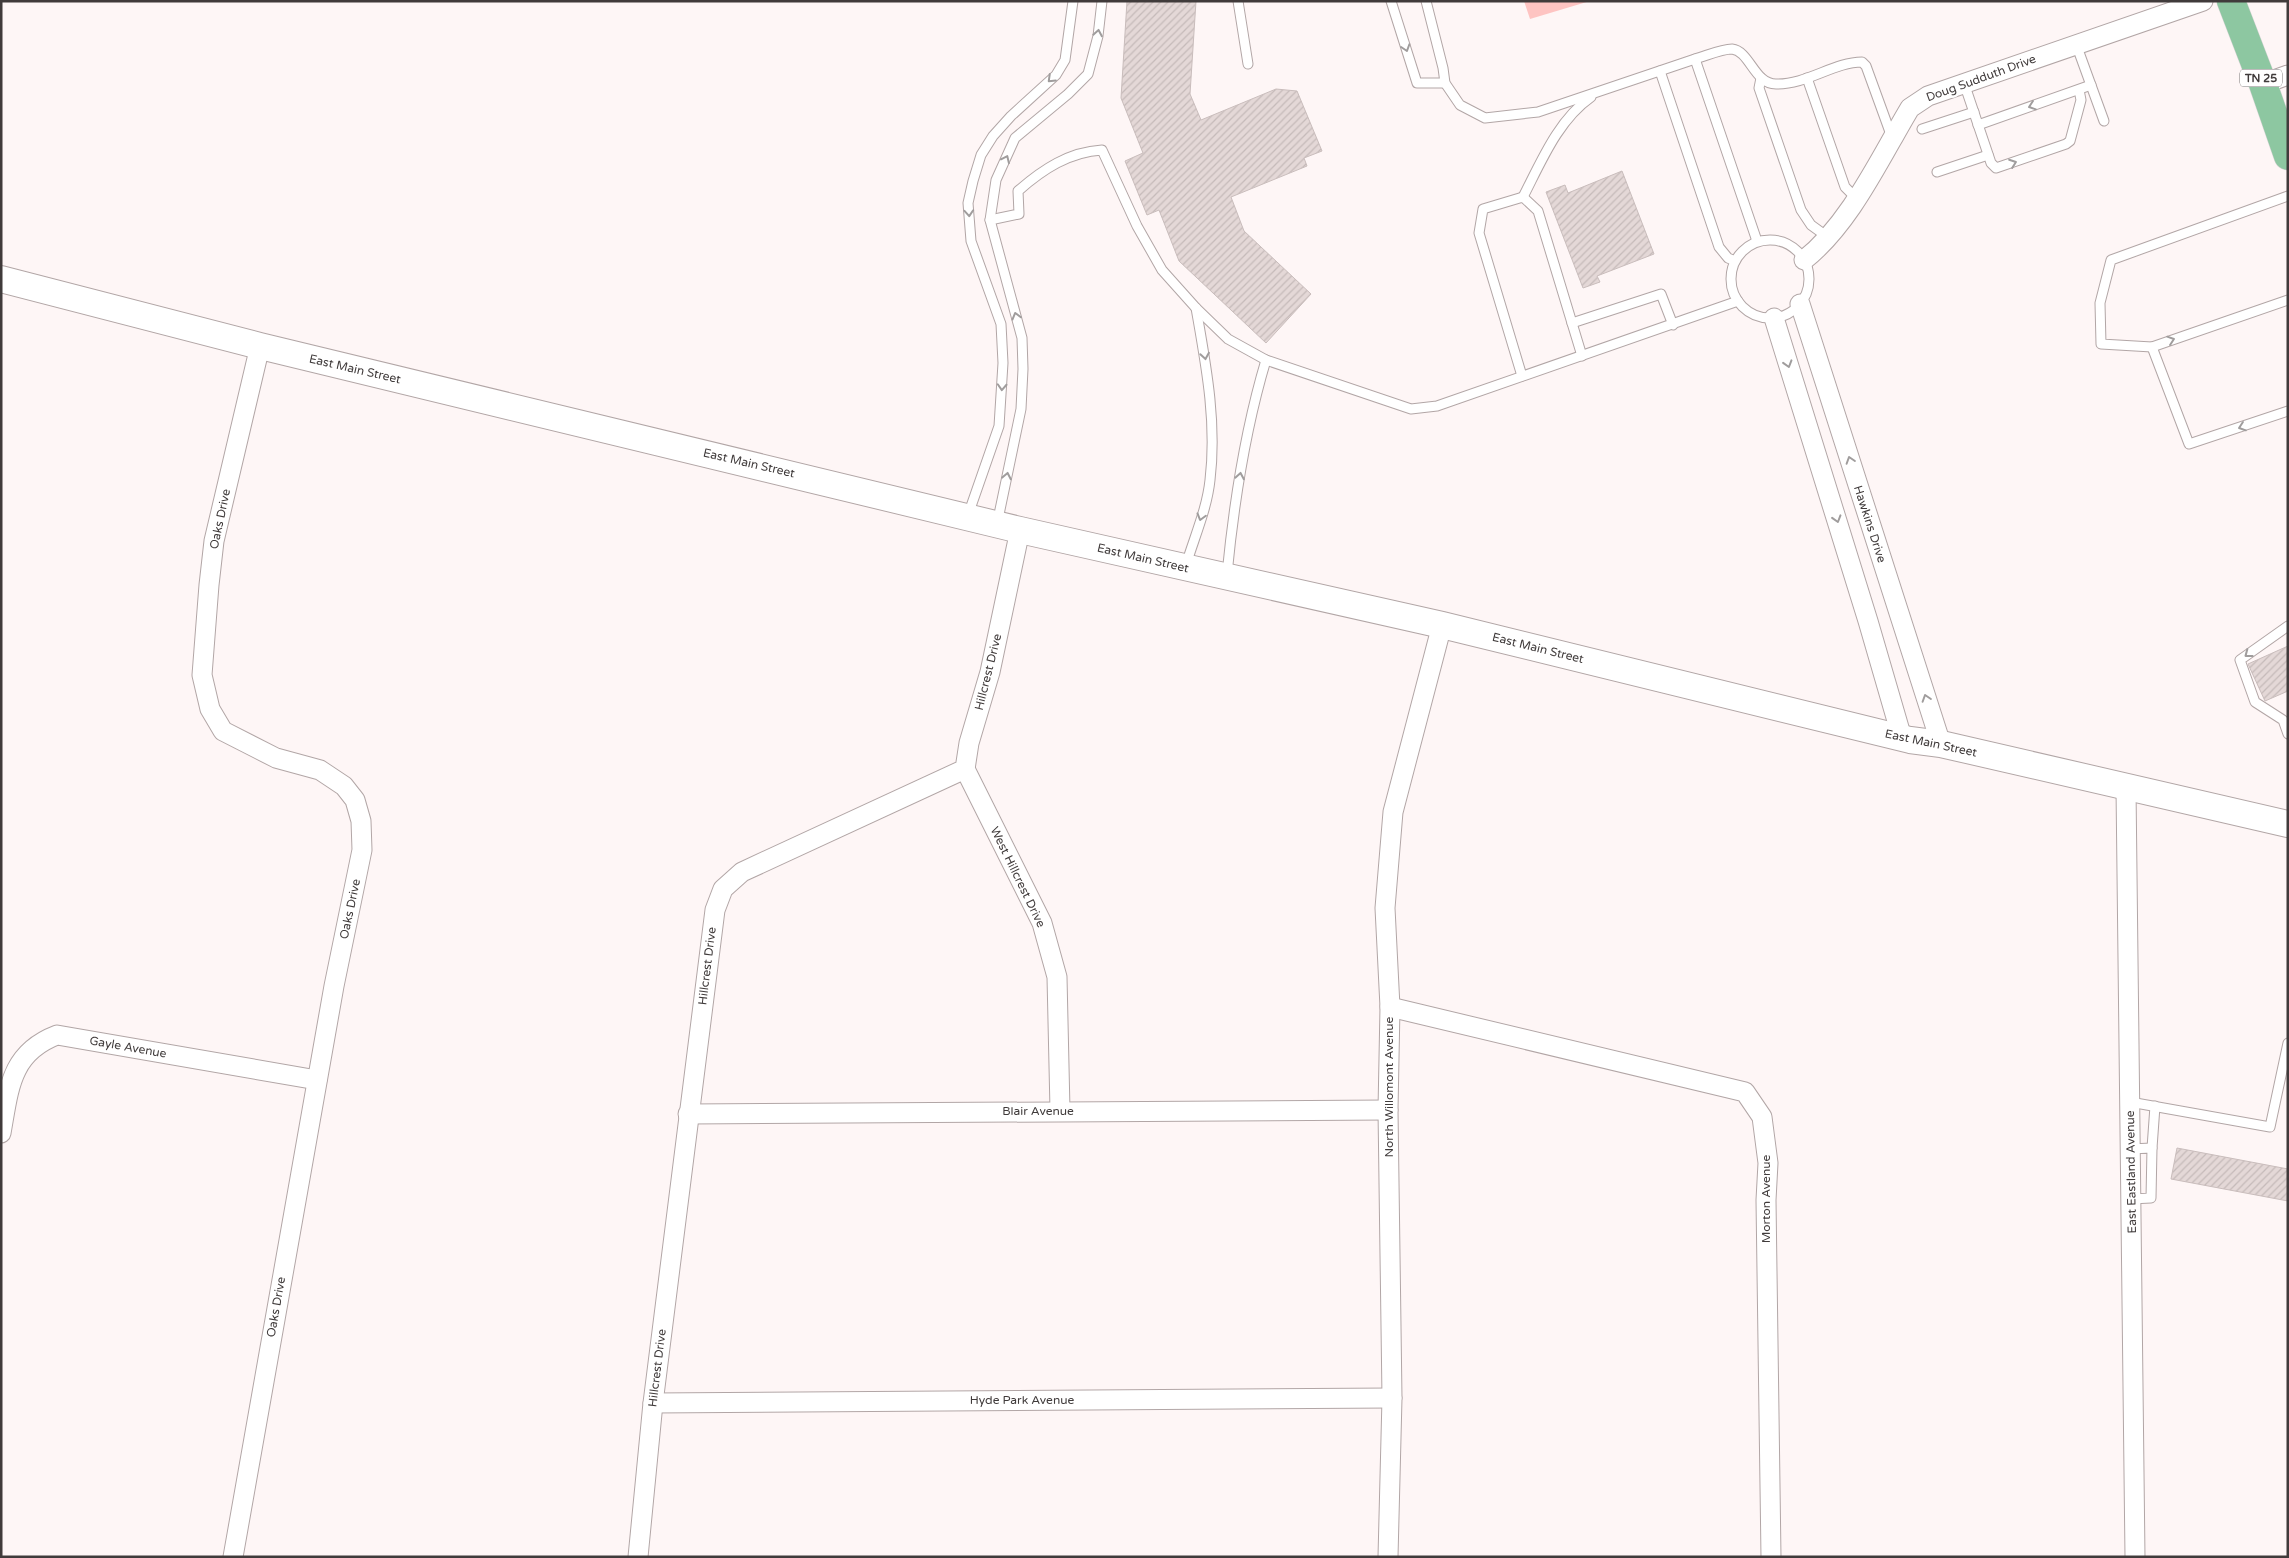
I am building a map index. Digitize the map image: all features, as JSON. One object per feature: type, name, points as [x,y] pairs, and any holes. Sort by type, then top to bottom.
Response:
[{"type":"main road","name":"TN 25","points":[[2231,1],[2275,79],[2288,156]]},
{"type":"street","name":"Doug Sudduth Drive","points":[[1804,260],[1829,238],[1844,219],[1910,108],[1928,96],[2203,1]]},
{"type":"street","name":"East Main Street","points":[[1,279],[260,346],[1009,527],[1442,625],[1902,738],[1941,744],[2288,824]]},
{"type":"street","name":"Hawkins Drive","points":[[1800,304],[1941,744]]},
{"type":"street","points":[[1774,318],[1868,621],[1902,738]]},
{"type":"street","name":"Oaks Drive","points":[[233,1557],[317,1080],[362,850],[361,821],[355,800],[344,786],[320,770],[276,758],[223,731],[210,709],[202,675],[208,585],[214,541],[260,346]]},
{"type":"street","name":"Hillcrest Drive","points":[[638,1557],[653,1403],[714,910],[723,889],[742,872],[964,769],[969,743],[990,672],[1009,527]]},
{"type":"street","name":"North Willomont Avenue","points":[[1388,1557],[1392,1398],[1388,1110],[1390,1007],[1384,908],[1393,812],[1442,625]]},
{"type":"street","name":"West Hillcrest Drive","points":[[964,769],[1042,923],[1057,977],[1060,1110]]},
{"type":"street","name":"East Eastland Avenue","points":[[2126,788],[2135,1557]]},
{"type":"street","name":"Morton Avenue","points":[[1390,1007],[1745,1092],[1762,1117],[1768,1163],[1766,1200],[1771,1557]]},
{"type":"street","name":"Gayle Avenue","points":[[1,1133],[9,1087],[23,1057],[41,1042],[57,1035],[317,1080]]},
{"type":"street","name":"Blair Avenue","points":[[688,1114],[1060,1110],[1388,1110]]},
{"type":"street","name":"Hyde Park Avenue","points":[[653,1403],[1392,1398]]},
{"type":"lane","points":[[968,516],[1000,426],[1003,363],[1001,324],[971,240],[968,203],[982,155],[993,136],[1011,116],[1056,74],[1065,60],[1074,1]]},
{"type":"lane","points":[[1009,527],[1021,409],[1022,338],[990,220],[996,180],[1015,138],[1068,94],[1088,74],[1098,36],[1102,1]]},
{"type":"lane","points":[[1238,1],[1248,64]]},
{"type":"lane","points":[[1390,1],[1417,83],[1445,83]]},
{"type":"lane","points":[[1426,1],[1445,83],[1460,105],[1485,118],[1538,112],[1730,49],[1742,53],[1762,78],[1774,84],[1795,82],[1862,62],[1866,66],[1890,132],[1894,136]]},
{"type":"lane","points":[[2076,44],[2104,121]]},
{"type":"lane","points":[[1695,59],[1757,241]]},
{"type":"lane","points":[[1660,71],[1719,247],[1728,258],[1735,261]]},
{"type":"lane","points":[[1762,78],[1759,88],[1801,210],[1811,225],[1829,238]]},
{"type":"lane","points":[[1807,78],[1845,187],[1856,198]]},
{"type":"lane","points":[[1964,83],[1991,163],[1996,168],[2001,168],[2070,141],[2081,100],[2079,90]]},
{"type":"lane","points":[[1978,125],[2091,86]]},
{"type":"lane","points":[[1522,376],[1479,233],[1483,209],[1523,197],[1554,137],[1584,102],[1600,91]]},
{"type":"lane","points":[[1922,129],[1974,112]]},
{"type":"lane","points":[[990,220],[1019,214],[1018,191],[1032,178],[1061,160],[1083,152],[1102,150],[1137,226],[1162,270],[1196,308],[1228,339],[1266,360],[1411,409],[1436,406],[1738,302]]},
{"type":"lane","points":[[1936,172],[1988,155]]},
{"type":"lane","points":[[2288,196],[2111,260],[2100,303],[2101,344],[2152,346],[2288,300]]},
{"type":"lane","points":[[1523,197],[1538,210],[1582,356]]},
{"type":"lane","points":[[1779,240],[1794,248],[1804,260],[1809,282],[1806,294],[1800,304],[1784,316],[1774,318],[1754,314],[1738,302],[1732,290],[1730,278],[1735,261],[1746,247],[1757,241],[1779,240]]},
{"type":"lane","points":[[1572,323],[1661,294],[1673,325]]},
{"type":"lane","points":[[1186,567],[1210,482],[1213,440],[1208,384],[1196,308]]},
{"type":"lane","points":[[2152,346],[2189,444],[2288,411]]},
{"type":"lane","points":[[1227,576],[1233,515],[1254,399],[1266,360]]},
{"type":"lane","points":[[2288,626],[2240,660],[2255,702],[2285,718],[2288,734]]},
{"type":"lane","points":[[2130,1102],[2270,1127],[2288,1043]]},
{"type":"lane","points":[[2131,1199],[2151,1198],[2155,1106]]},
{"type":"lane","points":[[2130,1149],[2152,1148]]},
{"type":"shaded area","points":[[1524,1],[1590,1],[1530,19]]},
{"type":"building","points":[[1127,1],[1196,1],[1190,94],[1201,120],[1276,89],[1297,91],[1322,151],[1304,158],[1307,166],[1231,197],[1244,231],[1311,294],[1266,343],[1179,261],[1159,210],[1147,215],[1125,161],[1143,153],[1121,98]]},
{"type":"building","points":[[1622,171],[1654,254],[1597,276],[1600,282],[1583,288],[1546,192],[1565,185],[1568,193]]},
{"type":"building","points":[[2288,646],[2288,691],[2265,701],[2248,664]]},
{"type":"building","points":[[2177,1148],[2288,1169],[2288,1201],[2171,1179]]}]
